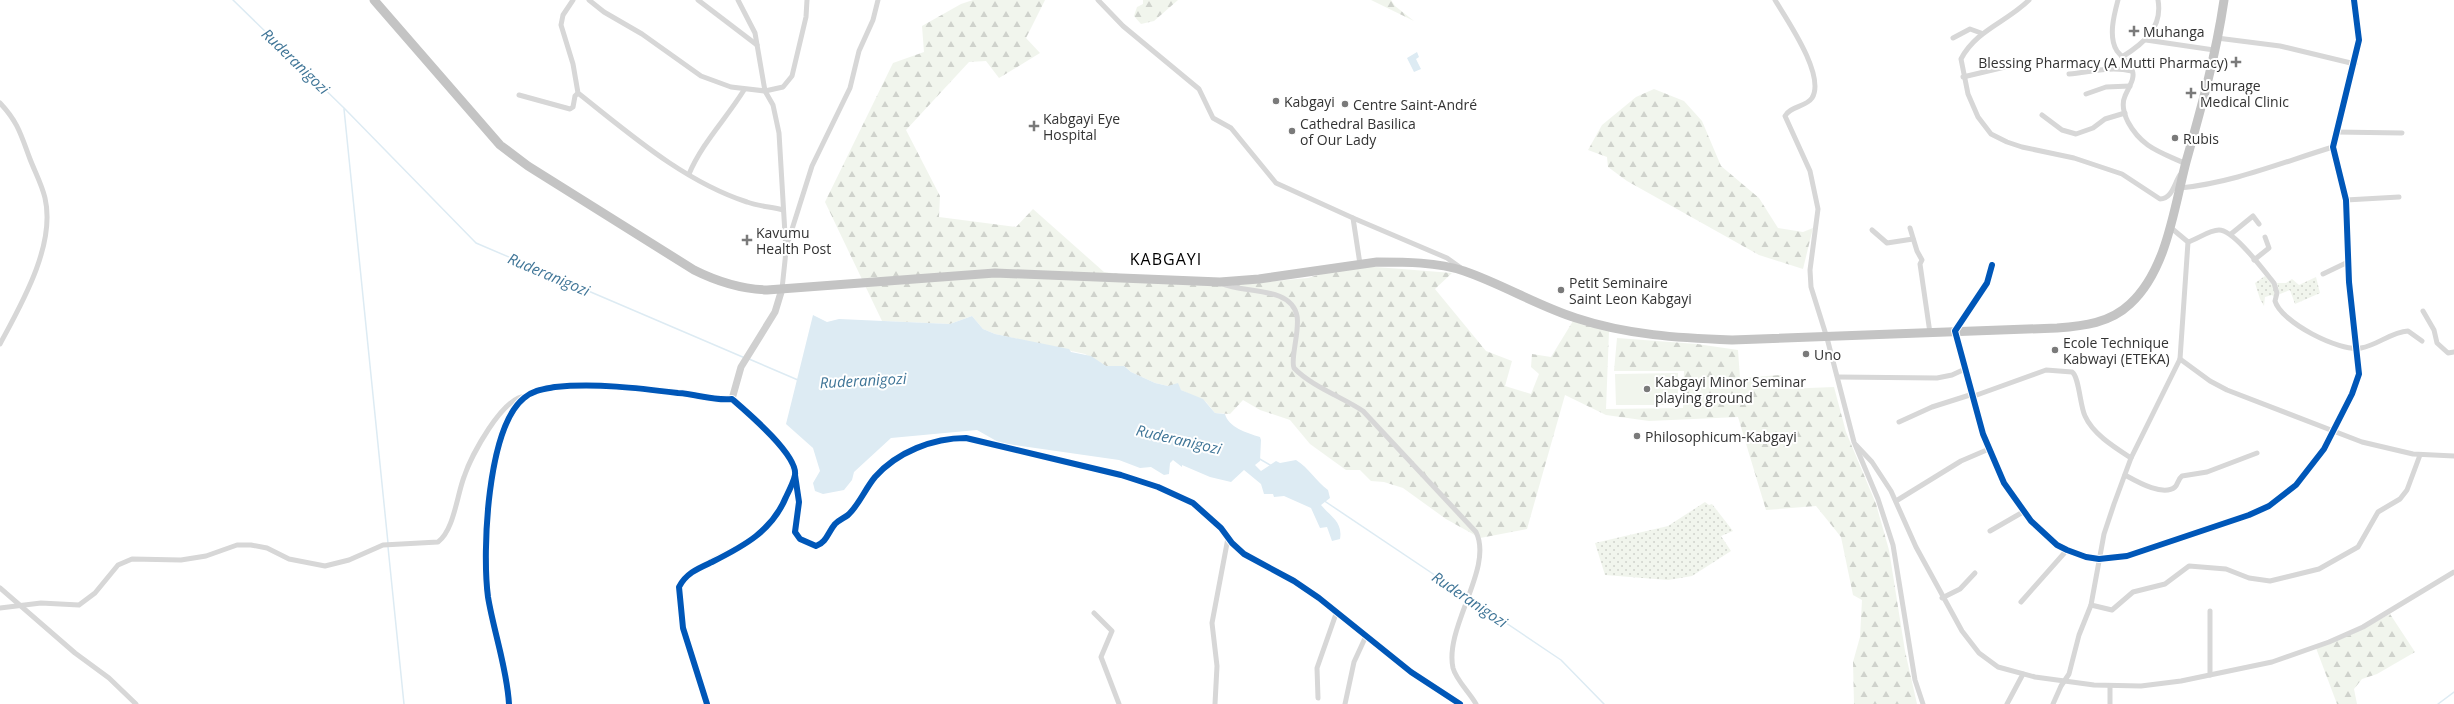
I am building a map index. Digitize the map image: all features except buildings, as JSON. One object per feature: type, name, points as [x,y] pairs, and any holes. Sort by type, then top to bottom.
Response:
[{"type":"highway","points":[[374,0],[489,134],[528,166],[706,276],[721,283],[750,290],[995,273],[1220,282],[1273,278],[1360,264],[1396,262],[1443,266],[1464,271],[1552,309],[1613,328],[1683,339],[1732,340],[1828,338],[1955,331],[2072,327],[2097,323],[2114,316],[2130,304],[2148,281],[2169,226],[2180,188],[2217,38],[2224,0]]},
{"type":"street","points":[[519,95],[570,108],[573,107],[578,93],[573,64],[561,25],[563,15],[573,0]]},
{"type":"street","points":[[589,0],[604,12],[642,34],[701,76],[716,83],[744,90],[765,91],[784,87],[792,76],[806,17],[807,0]]},
{"type":"street","points":[[698,0],[757,45]]},
{"type":"street","points":[[738,0],[752,25],[765,91],[773,105],[779,133],[782,210],[786,251]]},
{"type":"street","points":[[732,399],[741,367],[775,312],[782,288],[786,251],[812,166],[850,88],[859,51],[873,20],[878,0]]},
{"type":"street","points":[[1098,0],[1133,36],[1199,89],[1213,118],[1231,128],[1276,183],[1447,258],[1464,271]]},
{"type":"street","points":[[1775,0],[1814,70],[1813,97],[1809,101],[1793,109],[1785,116],[1804,153],[1816,197],[1818,219],[1810,270],[1811,287],[1828,338],[1854,442],[1878,499],[1893,546],[1915,680],[1923,704]]},
{"type":"street","points":[[2029,0],[2006,18],[1981,33],[1969,45],[1961,59],[1963,77],[1968,94],[1978,117],[1991,134],[2007,142],[2106,168],[2122,174],[2160,199],[2166,198],[2170,195],[2185,167],[2154,150],[2139,139],[2125,113],[2123,100],[2133,78],[2132,71],[2117,50],[2113,40],[2113,22],[2118,0]]},
{"type":"street","points":[[2122,57],[2146,40],[2156,22],[2158,0]]},
{"type":"street","points":[[1992,265],[1987,283],[1972,302],[1955,331],[1989,449],[2004,483],[2023,512],[2049,538],[2067,550],[2086,557],[2099,559],[2127,556],[2248,515],[2269,506],[2296,485],[2306,474],[2333,431],[2355,388],[2359,369],[2348,262],[2346,200],[2333,147],[2359,40],[2354,0]]},
{"type":"street","points":[[1953,38],[1970,29],[1981,33]]},
{"type":"street","points":[[2217,38],[2280,46],[2354,64]]},
{"type":"street","points":[[2146,40],[2214,50]]},
{"type":"street","points":[[1963,77],[2005,67]]},
{"type":"street","points":[[2069,74],[2104,68],[2118,68],[2132,71]]},
{"type":"street","points":[[2086,94],[2106,87],[2130,86]]},
{"type":"street","points":[[688,174],[698,152],[726,118],[744,90]]},
{"type":"street","points":[[578,93],[663,159],[688,174],[746,202],[782,210]]},
{"type":"street","points":[[0,103],[19,127],[42,188],[47,217],[39,258],[19,310],[0,344]]},
{"type":"street","points":[[2042,115],[2062,130],[2076,134],[2093,128],[2105,119],[2125,113]]},
{"type":"street","points":[[2336,132],[2402,133]]},
{"type":"street","points":[[2180,188],[2225,181],[2333,147]]},
{"type":"street","points":[[2346,200],[2399,197]]},
{"type":"street","points":[[2231,234],[2253,216],[2259,224]]},
{"type":"street","points":[[1353,218],[1360,264]]},
{"type":"street","points":[[2169,226],[2188,242]]},
{"type":"street","points":[[1910,228],[1922,260],[1920,264],[1930,333]]},
{"type":"street","points":[[1872,230],[1887,243],[1913,239]]},
{"type":"street","points":[[2188,242],[2210,231],[2220,230],[2231,234],[2274,283],[2278,293],[2275,301],[2280,310],[2317,337],[2338,346],[2357,348],[2371,345],[2402,331],[2411,332],[2422,340]]},
{"type":"street","points":[[2254,260],[2269,248],[2265,237]]},
{"type":"street","points":[[2053,704],[2069,674],[2079,635],[2092,605],[2104,534],[2131,458],[2180,359],[2188,242]]},
{"type":"street","points":[[2323,274],[2348,262]]},
{"type":"street","points":[[1220,282],[1230,287],[1269,293],[1292,305],[1295,310],[1298,326],[1297,344],[1292,359],[1294,368],[1318,386],[1343,397],[1363,411],[1476,532],[1478,538],[1479,562],[1457,633],[1452,660],[1454,672],[1476,704]]},
{"type":"street","points":[[2423,311],[2434,330],[2437,343],[2448,354],[2454,352]]},
{"type":"street","points":[[2180,359],[2210,381],[2227,390],[2372,445],[2420,454],[2454,456]]},
{"type":"street","points":[[1838,377],[1937,378],[1952,375],[1965,369]]},
{"type":"street","points":[[1899,422],[1932,407],[1973,395],[2046,370],[2072,372],[2077,378],[2082,408],[2090,426],[2110,444],[2131,458]]},
{"type":"street","points":[[0,608],[41,603],[72,606],[82,603],[95,593],[118,565],[132,559],[181,560],[206,556],[237,545],[252,545],[267,548],[289,559],[325,566],[349,560],[383,545],[438,542],[442,539],[450,520],[463,478],[482,441],[499,415],[516,400],[539,390],[591,386],[678,392],[721,400],[732,399],[779,443],[789,455],[795,475],[800,502],[795,532],[800,539],[816,546],[823,543],[836,523],[848,514],[875,477],[887,466],[915,448],[957,438],[966,438],[1062,462],[1106,470],[1158,487],[1198,506],[1244,554],[1294,581],[1336,611],[1411,672],[1460,704]]},
{"type":"street","points":[[509,704],[505,674],[488,598],[486,550],[490,489],[500,437],[511,414],[526,396]]},
{"type":"street","points":[[1854,442],[1881,475],[1896,501],[1909,532],[1955,622],[1979,653],[1998,667],[2023,674],[2064,682],[2110,686],[2170,683],[2272,662],[2346,635],[2390,612],[2454,572]]},
{"type":"street","points":[[1896,501],[1961,461],[1989,449]]},
{"type":"street","points":[[2125,475],[2144,484],[2167,490],[2175,487],[2182,476],[2207,472],[2257,453]]},
{"type":"street","points":[[2092,605],[2112,610],[2133,592],[2165,584],[2184,568],[2193,566],[2226,569],[2249,578],[2270,581],[2319,569],[2358,547],[2378,512],[2400,499],[2407,490],[2420,454]]},
{"type":"street","points":[[707,704],[700,687],[684,628],[679,587],[689,574],[747,543],[764,530],[779,511],[795,475]]},
{"type":"street","points":[[1990,531],[2023,512]]},
{"type":"street","points":[[1215,704],[1217,666],[1212,623],[1228,538]]},
{"type":"street","points":[[2021,602],[2067,550]]},
{"type":"street","points":[[1942,598],[1960,588],[1975,573]]},
{"type":"street","points":[[0,588],[75,653],[109,678],[136,704]]},
{"type":"street","points":[[1318,698],[1317,668],[1336,611]]},
{"type":"street","points":[[2210,611],[2210,675]]},
{"type":"street","points":[[1094,613],[1112,631],[1101,657],[1119,704]]},
{"type":"street","points":[[1344,704],[1354,662],[1366,636]]},
{"type":"street","points":[[2008,704],[2023,674]]},
{"type":"street","points":[[2110,686],[2110,704]]},
{"type":"green space","points":[[973,0],[1045,0],[1026,38],[1040,53],[999,78],[986,61],[969,62],[906,130],[940,196],[939,217],[1016,227],[1033,209],[1104,272],[1218,286],[1308,278],[1351,265],[1452,273],[1435,289],[1486,351],[1512,361],[1505,386],[1531,394],[1539,374],[1531,367],[1532,354],[1551,357],[1573,321],[1609,331],[1606,409],[1683,408],[1684,371],[1614,371],[1617,338],[1697,344],[1738,350],[1740,378],[1781,375],[1784,389],[1834,387],[1846,432],[1876,504],[1889,550],[1905,651],[1917,704],[1854,704],[1853,662],[1860,637],[1862,600],[1853,595],[1841,537],[1816,506],[1766,510],[1738,417],[1649,421],[1606,415],[1565,395],[1527,529],[1480,538],[1446,519],[1403,488],[1384,482],[1371,481],[1360,470],[1346,470],[1310,444],[1290,420],[1260,410],[1243,400],[1230,414],[1215,413],[1206,402],[1181,390],[1178,385],[1168,386],[1155,383],[1131,372],[1124,366],[1106,366],[1085,354],[995,334],[983,329],[972,316],[950,324],[882,321],[825,202],[893,63],[924,52],[922,26],[961,4]]},
{"type":"green space","points":[[1143,0],[1178,0],[1154,21],[1141,24],[1134,16],[1137,7],[1143,4]]},
{"type":"green space","points":[[1371,0],[1391,0],[1395,6],[1414,21]]},
{"type":"green space","points":[[1654,89],[1684,101],[1702,121],[1721,166],[1759,198],[1778,228],[1803,232],[1813,228],[1803,269],[1759,255],[1627,181],[1608,167],[1607,157],[1588,150],[1602,125],[1636,97]]},
{"type":"green space","points":[[2265,276],[2276,290],[2274,297],[2272,295],[2265,297],[2264,306],[2255,283]]},
{"type":"green space","points":[[2316,277],[2320,293],[2295,304],[2290,290],[2280,294],[2277,283],[2286,283],[2292,279],[2299,285]]},
{"type":"green space","name":"Kabgayi Minor Seminar playing ground","points":[[1678,373],[1678,405],[1616,405],[1615,374]]},
{"type":"green space","points":[[1705,502],[1709,505],[1712,504],[1733,531],[1721,536],[1731,551],[1692,576],[1668,580],[1605,575],[1595,543],[1668,526]]},
{"type":"green space","points":[[2390,614],[2415,652],[2377,674],[2362,679],[2354,689],[2357,704],[2337,704],[2316,648],[2352,634]]},
{"type":"water","points":[[1417,52],[1419,57],[1416,59],[1421,69],[1414,72],[1407,58]]},
{"type":"water","points":[[813,315],[827,322],[839,319],[950,324],[972,316],[983,329],[995,334],[1069,349],[1071,352],[1091,356],[1106,366],[1124,366],[1131,372],[1155,383],[1168,386],[1178,383],[1181,390],[1203,399],[1215,413],[1225,414],[1230,423],[1234,426],[1260,437],[1260,461],[1255,465],[1261,471],[1276,461],[1280,463],[1296,460],[1305,467],[1328,490],[1330,498],[1321,505],[1338,524],[1340,528],[1340,539],[1332,541],[1327,527],[1320,528],[1311,508],[1284,496],[1274,497],[1273,494],[1264,494],[1261,484],[1244,470],[1231,482],[1210,477],[1182,465],[1182,467],[1173,460],[1170,463],[1169,474],[1164,475],[1151,467],[1140,468],[1119,460],[1000,443],[977,430],[891,438],[854,472],[852,480],[844,490],[823,494],[815,491],[813,483],[820,471],[813,448],[786,424]]},
{"type":"waterway","name":"Ruderanigozi","points":[[233,0],[344,108],[476,243],[745,358]]},
{"type":"waterway","points":[[344,109],[388,543]]},
{"type":"waterway","name":"Ruderanigozi","points":[[749,359],[798,380]]},
{"type":"waterway","name":"Ruderanigozi","points":[[1258,458],[1272,466]]},
{"type":"waterway","name":"Ruderanigozi","points":[[1323,500],[1466,596]]},
{"type":"waterway","points":[[388,547],[404,704]]},
{"type":"waterway","name":"Ruderanigozi","points":[[1469,598],[1561,660],[1604,704]]},
{"type":"waterway","points":[[2438,704],[2454,692]]},
{"type":"cycle path","points":[[1992,265],[1987,283],[1955,331],[1983,434],[2004,483],[2031,521],[2057,545],[2086,557],[2099,559],[2127,556],[2249,515],[2269,506],[2296,485],[2324,449],[2352,394],[2359,374],[2349,282],[2346,200],[2333,147],[2359,40],[2354,0]]},
{"type":"cycle path","points":[[509,704],[506,677],[488,597],[486,577],[487,522],[495,462],[502,435],[512,413],[524,398],[531,393],[543,389],[570,386],[632,388],[718,399],[732,399],[770,434],[789,457],[794,467],[795,475],[790,489],[780,509],[765,528],[735,550],[693,572],[685,578],[679,587],[683,628],[707,704]]},
{"type":"cycle path","points":[[795,475],[799,502],[795,532],[800,539],[816,546],[823,542],[838,521],[852,511],[871,482],[884,468],[894,460],[916,448],[941,441],[966,438],[1121,475],[1158,487],[1193,503],[1221,528],[1232,543],[1244,554],[1294,581],[1319,598],[1411,672],[1460,704]]},
{"type":"place","name":"Muhanga","points":[[2134,31]]},
{"type":"place","name":"Blessing Pharmacy (A Mutti Pharmacy)","points":[[2236,62]]},
{"type":"place","name":"Umurage Medical Clinic","points":[[2191,93]]},
{"type":"place","name":"Kabgayi","points":[[1276,101]]},
{"type":"place","name":"Centre Saint-André","points":[[1345,104]]},
{"type":"place","name":"Kabgayi Eye Hospital","points":[[1034,126]]},
{"type":"place","name":"Cathedral Basilica of Our Lady","points":[[1292,131]]},
{"type":"place","name":"Rubis","points":[[2175,138]]},
{"type":"place","name":"Kavumu Health Post","points":[[747,240]]},
{"type":"place","name":"Petit Seminaire Saint Leon Kabgayi","points":[[1561,290]]},
{"type":"place","name":"Ecole Technique Kabwayi (ETEKA)","points":[[2055,350]]},
{"type":"place","name":"Uno","points":[[1806,354]]},
{"type":"place","name":"Kabgayi Minor Seminar playing ground","points":[[1647,389]]},
{"type":"place","name":"Philosophicum-Kabgayi","points":[[1637,436]]},
{"type":"district","name":"KABGAYI","points":[[1166,259]]}]
